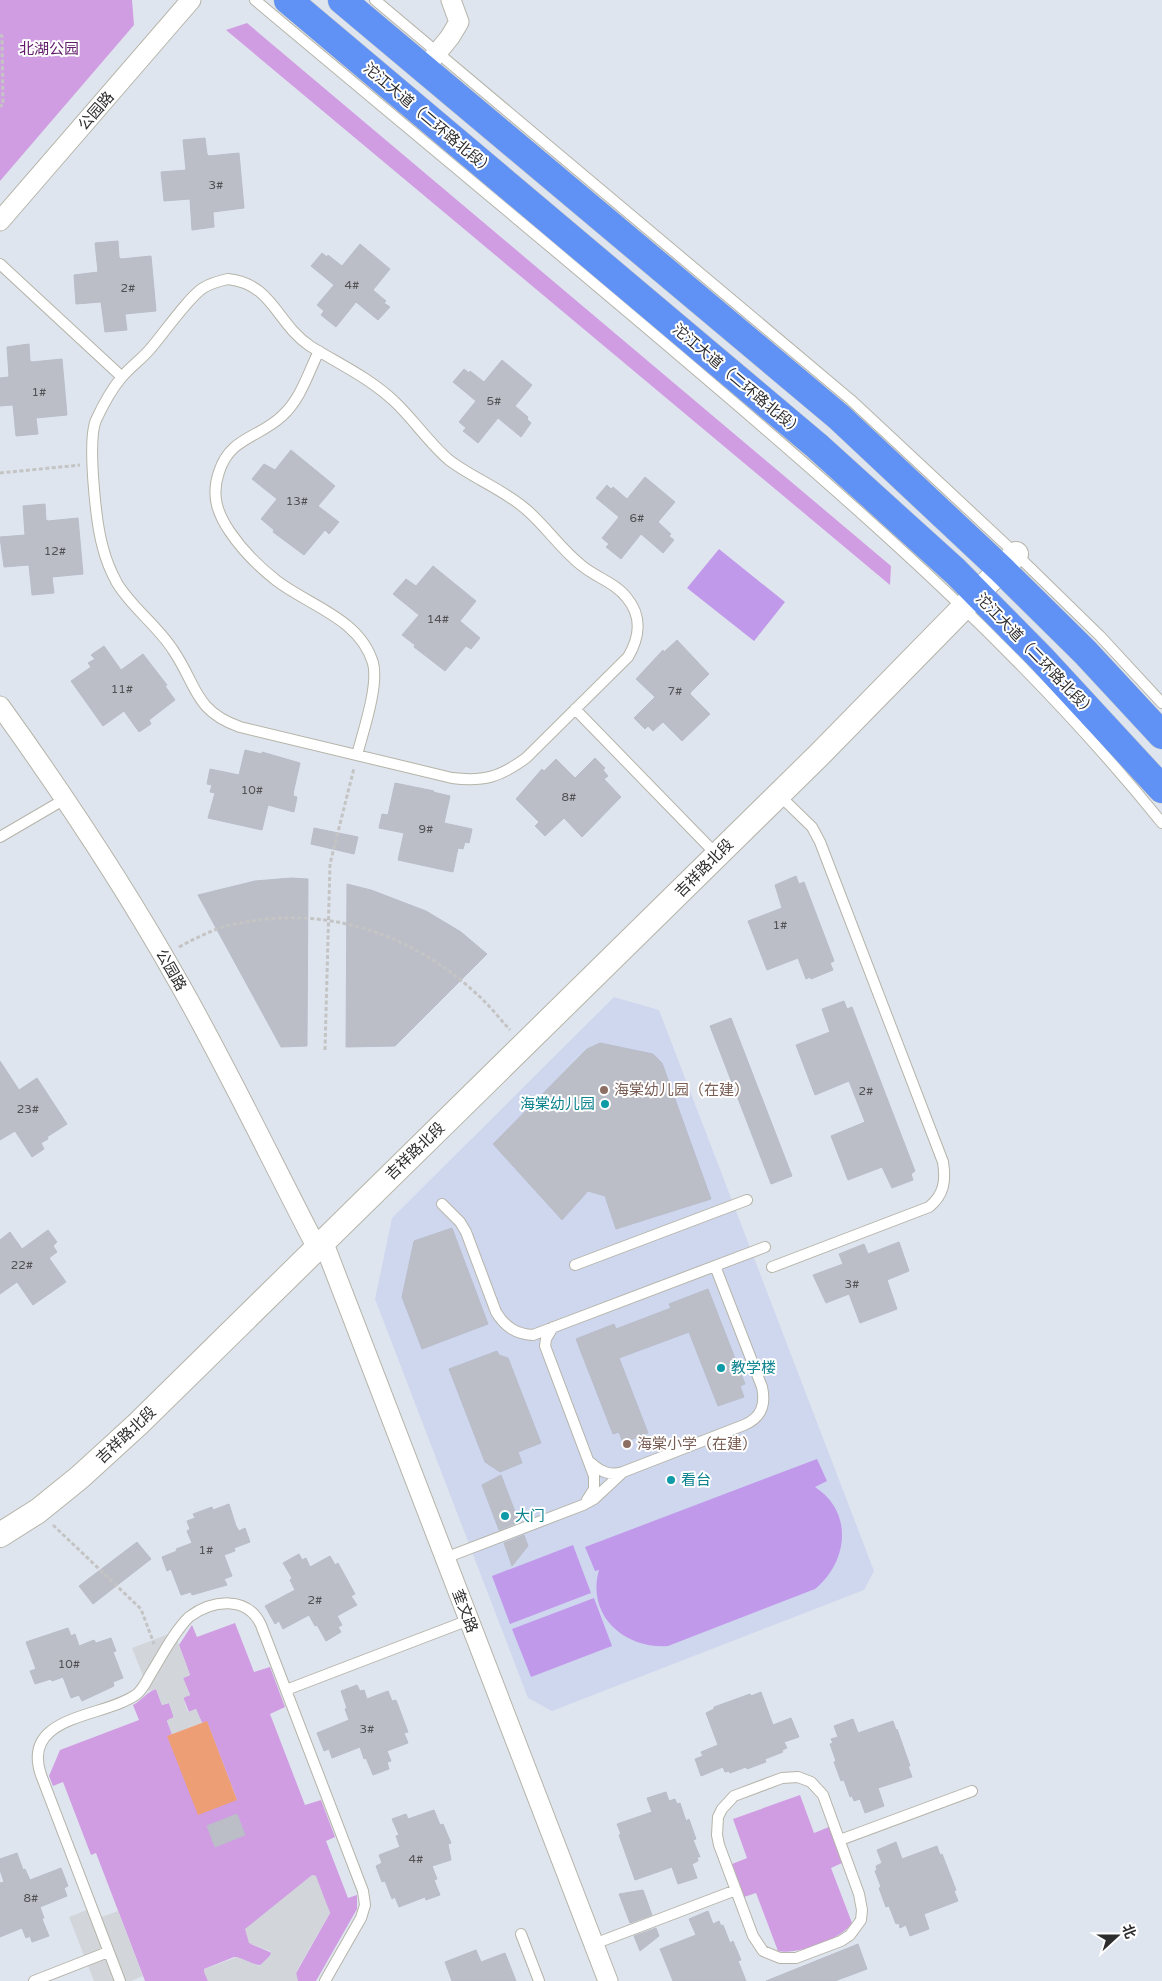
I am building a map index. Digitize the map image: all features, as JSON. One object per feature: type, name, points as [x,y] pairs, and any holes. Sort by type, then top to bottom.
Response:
[{"type":"highway","name":"沱江大道（二环路北段）","points":[[288,0],[817,446],[955,571],[970,601],[1041,658],[1162,789]]},
{"type":"highway","points":[[342,0],[430,60],[839,418],[1009,562],[1085,652],[1162,735]]},
{"type":"street","name":"公园路","points":[[0,221],[191,0]]},
{"type":"street","points":[[430,60],[450,37],[459,22],[451,0]]},
{"type":"street","name":"吉祥路北段","points":[[0,1535],[38,1510],[80,1478],[138,1424],[779,795],[1009,562]]},
{"type":"street","name":"公园路","points":[[0,706],[65,799],[119,882],[180,984],[320,1245]]},
{"type":"street","name":"奎文路","points":[[320,1245],[445,1558],[608,1981]]},
{"type":"lane","points":[[255,0],[970,601],[1028,672],[1138,792],[1162,823]]},
{"type":"lane","points":[[375,0],[430,60]]},
{"type":"lane","points":[[0,264],[122,377]]},
{"type":"lane","points":[[228,279],[241,280],[253,285],[264,294],[296,334],[319,351],[345,365],[380,389],[395,401],[448,459],[528,510],[581,566],[626,596],[634,607],[638,620],[638,634],[635,646],[628,657],[526,758],[513,768],[486,779],[452,778],[240,727],[223,721],[209,711],[199,698],[173,649],[161,633],[130,601],[118,583],[103,550],[99,532],[92,437],[95,422],[108,396],[122,377],[148,351],[202,289],[215,282],[228,279]]},
{"type":"lane","points":[[319,351],[293,405],[268,427],[247,437],[234,447],[224,458],[214,487],[216,506],[222,521],[255,563],[278,582],[343,622],[359,636],[367,648],[373,664],[375,682],[357,755]]},
{"type":"lane","points":[[1009,562],[1100,636],[1162,703]]},
{"type":"lane","points":[[575,709],[717,855]]},
{"type":"lane","points":[[772,1267],[920,1211],[936,1201],[945,1184],[943,1162],[820,842],[812,827],[779,795]]},
{"type":"lane","points":[[0,837],[65,799]]},
{"type":"lane","points":[[575,1265],[747,1200]]},
{"type":"lane","points":[[442,1204],[460,1222],[466,1232],[501,1321],[508,1328],[525,1334],[539,1342],[546,1351],[594,1476],[594,1489],[583,1505]]},
{"type":"lane","points":[[525,1334],[533,1335],[765,1247]]},
{"type":"lane","points":[[589,1460],[605,1473],[623,1472],[758,1418],[764,1399],[762,1387],[715,1266]]},
{"type":"lane","points":[[546,1351],[546,1339],[554,1327]]},
{"type":"lane","points":[[445,1558],[583,1505],[594,1499],[623,1472]]},
{"type":"lane","points":[[120,1981],[41,1775],[37,1754],[44,1737],[57,1726],[137,1694],[189,1617],[198,1611],[217,1604],[234,1603],[250,1610],[258,1618],[364,1895],[364,1909],[361,1918],[325,1981]]},
{"type":"lane","points":[[286,1690],[469,1620]]},
{"type":"lane","points":[[782,1778],[804,1778],[818,1787],[823,1795],[859,1894],[862,1910],[856,1928],[842,1941],[796,1958],[780,1958],[771,1955],[757,1944],[752,1936],[736,1890],[719,1845],[716,1827],[722,1809],[734,1796],[782,1778]]},
{"type":"lane","points":[[840,1840],[972,1791]]},
{"type":"lane","points":[[594,1944],[736,1890]]},
{"type":"lane","points":[[521,1934],[539,1981]]},
{"type":"lane","points":[[34,1981],[108,1952]]},
{"type":"path","points":[[0,34],[2,36],[3,105],[0,106]]},
{"type":"path","points":[[0,473],[93,464]]},
{"type":"path","points":[[325,1050],[330,864],[357,755]]},
{"type":"path","points":[[178,948],[217,929],[232,925],[294,917],[328,920],[381,933],[428,957],[479,996],[523,1045]]},
{"type":"path","points":[[38,1510],[141,1609],[160,1660]]},
{"type":"shaded area","points":[[719,549],[785,602],[754,641],[687,588]]},
{"type":"shaded area","name":"海棠小学（在建）","points":[[614,997],[659,1010],[874,1571],[864,1590],[552,1711],[528,1698],[375,1299],[392,1218]]},
{"type":"shaded area","points":[[817,1459],[827,1481],[815,1487],[828,1497],[836,1510],[841,1523],[842,1537],[840,1551],[834,1565],[826,1578],[815,1589],[668,1646],[637,1642],[623,1635],[612,1626],[604,1615],[598,1601],[596,1586],[599,1570],[595,1571],[585,1547]]},
{"type":"shaded area","points":[[573,1545],[591,1593],[510,1624],[492,1576]]},
{"type":"shaded area","points":[[594,1598],[612,1646],[531,1677],[512,1629]]},
{"type":"shaded area","points":[[174,1632],[190,1675],[183,1678],[190,1695],[183,1698],[188,1712],[196,1709],[202,1723],[172,1734],[167,1720],[174,1717],[169,1703],[162,1705],[156,1689],[149,1691],[132,1648]]},
{"type":"shaded area","points":[[207,1721],[237,1800],[198,1815],[167,1736]]},
{"type":"shaded area","points":[[312,1875],[316,1876],[330,1913],[296,1972],[298,1981],[208,1981],[204,1972],[205,1969],[237,1957],[259,1966],[271,1955],[270,1951],[249,1943],[245,1929]]},
{"type":"shaded area","points":[[89,1909],[93,1920],[118,1911],[143,1976],[131,1981],[94,1981],[69,1917]]},
{"type":"green space","name":"北湖公园","points":[[0,0],[132,0],[134,25],[0,181]]},
{"type":"green space","points":[[247,23],[891,566],[890,585],[226,30]]},
{"type":"green space","points":[[235,1623],[254,1672],[270,1667],[285,1707],[270,1714],[305,1805],[321,1800],[335,1837],[326,1841],[348,1898],[357,1895],[357,1909],[316,1981],[298,1981],[295,1975],[330,1913],[314,1875],[251,1944],[272,1953],[262,1965],[234,1957],[204,1969],[208,1981],[145,1981],[96,1853],[91,1855],[63,1782],[53,1786],[49,1776],[60,1750],[139,1720],[133,1705],[156,1689],[162,1705],[169,1703],[174,1718],[167,1721],[172,1734],[168,1736],[237,1800],[207,1722],[202,1723],[196,1709],[189,1712],[183,1697],[190,1695],[183,1678],[190,1675],[179,1645],[192,1625],[197,1637]]},
{"type":"green space","points":[[800,1795],[814,1833],[829,1827],[842,1863],[831,1868],[852,1923],[838,1935],[818,1945],[786,1952],[778,1951],[756,1893],[744,1897],[732,1864],[747,1858],[733,1819]]},
{"type":"building","points":[[205,138],[207,154],[209,156],[239,153],[244,208],[213,212],[214,227],[192,230],[190,199],[164,201],[161,172],[186,170],[183,140]]},
{"type":"building","points":[[118,241],[119,257],[121,259],[151,256],[156,311],[125,314],[127,330],[105,332],[101,302],[76,304],[74,275],[98,272],[95,243]]},
{"type":"building","points":[[360,244],[390,269],[373,290],[390,307],[378,320],[356,302],[336,327],[321,315],[324,311],[317,305],[334,285],[311,266],[322,253],[327,257],[328,255],[342,266]]},
{"type":"building","points":[[29,344],[30,361],[32,362],[62,359],[67,415],[36,418],[38,434],[16,436],[13,405],[0,406],[0,378],[9,377],[7,347]]},
{"type":"building","points":[[502,360],[532,385],[515,406],[528,417],[527,419],[531,423],[521,437],[498,418],[478,443],[463,431],[466,428],[459,422],[476,401],[453,382],[464,369],[469,373],[470,371],[484,382]]},
{"type":"building","points":[[291,450],[335,486],[318,506],[339,522],[329,534],[325,530],[304,555],[273,532],[274,530],[261,519],[277,499],[252,479],[264,464],[275,470]]},
{"type":"building","points":[[645,477],[675,502],[658,522],[671,534],[669,536],[674,540],[663,553],[641,534],[621,559],[606,547],[609,544],[602,538],[619,517],[596,498],[607,485],[611,489],[613,487],[627,499]]},
{"type":"building","points":[[45,504],[46,520],[48,521],[78,518],[83,574],[52,577],[54,593],[32,595],[29,565],[4,567],[0,537],[25,535],[23,506]]},
{"type":"building","points":[[433,566],[476,601],[460,621],[480,638],[471,649],[466,646],[445,671],[402,635],[419,615],[393,594],[406,579],[416,586]]},
{"type":"building","points":[[677,640],[709,674],[690,694],[710,714],[682,741],[663,722],[653,731],[648,726],[645,729],[634,718],[655,697],[636,679],[663,650],[664,652]]},
{"type":"building","points":[[104,646],[121,670],[143,654],[167,685],[165,686],[175,700],[149,720],[151,724],[139,732],[124,711],[103,726],[71,681],[91,667],[88,663],[95,659],[91,655]]},
{"type":"building","points":[[245,750],[262,754],[262,752],[300,763],[293,796],[297,797],[294,812],[268,805],[262,830],[208,818],[215,793],[210,792],[212,785],[207,784],[210,769],[239,775]]},
{"type":"building","points":[[595,758],[605,768],[603,770],[608,776],[604,779],[621,797],[582,837],[564,818],[545,836],[535,826],[539,822],[516,799],[542,769],[544,771],[556,759],[575,778]]},
{"type":"building","points":[[395,783],[450,796],[444,823],[472,829],[469,843],[465,842],[463,849],[458,848],[453,872],[398,860],[404,833],[379,828],[382,814],[388,815]]},
{"type":"building","points":[[314,828],[358,837],[354,854],[311,844]]},
{"type":"building","points":[[796,876],[799,884],[804,882],[834,961],[830,963],[833,970],[811,979],[810,977],[806,979],[798,958],[767,970],[748,921],[782,908],[775,885]]},
{"type":"building","points":[[291,878],[308,879],[307,1046],[281,1047],[198,895],[255,881]]},
{"type":"building","points":[[347,884],[371,890],[426,911],[461,932],[487,954],[395,1046],[346,1047]]},
{"type":"building","points":[[844,1001],[847,1009],[852,1007],[915,1171],[911,1174],[913,1180],[892,1188],[882,1167],[848,1180],[831,1136],[865,1122],[849,1081],[815,1095],[796,1045],[830,1032],[822,1009]]},
{"type":"building","points":[[731,1018],[792,1176],[771,1184],[710,1026]]},
{"type":"building","name":"海棠幼儿园","points":[[600,1043],[653,1054],[662,1063],[711,1199],[616,1229],[605,1196],[588,1191],[562,1220],[493,1144],[587,1049]]},
{"type":"building","points":[[0,1061],[19,1090],[37,1078],[67,1124],[47,1137],[48,1139],[41,1143],[44,1149],[32,1157],[15,1131],[0,1140]]},
{"type":"building","points":[[452,1228],[488,1324],[422,1349],[402,1297],[414,1241]]},
{"type":"building","points":[[48,1230],[57,1242],[53,1246],[57,1252],[49,1258],[66,1282],[33,1305],[17,1282],[0,1294],[0,1240],[10,1232],[22,1249]]},
{"type":"building","points":[[899,1242],[909,1271],[887,1280],[897,1309],[860,1323],[849,1294],[826,1303],[813,1275],[843,1264],[839,1254],[864,1244],[868,1254]]},
{"type":"building","name":"教学楼","points":[[708,1289],[745,1384],[740,1386],[744,1397],[718,1406],[689,1332],[619,1358],[648,1433],[623,1443],[619,1432],[613,1434],[576,1339],[614,1324],[616,1329],[671,1308],[669,1304]]},
{"type":"building","points":[[497,1351],[499,1355],[508,1358],[541,1443],[518,1452],[522,1463],[500,1472],[485,1462],[449,1369]]},
{"type":"building","points":[[501,1475],[519,1522],[499,1530],[482,1485]]},
{"type":"building","points":[[229,1504],[236,1526],[239,1531],[245,1528],[250,1542],[234,1548],[235,1551],[224,1555],[232,1576],[224,1579],[227,1585],[192,1595],[191,1592],[181,1595],[171,1569],[167,1571],[162,1557],[192,1543],[187,1531],[190,1529],[187,1521],[195,1518],[193,1514],[212,1507],[213,1510]]},
{"type":"building","points":[[524,1535],[528,1546],[512,1566],[504,1543]]},
{"type":"building","points":[[137,1542],[151,1559],[93,1604],[79,1586]]},
{"type":"building","points":[[299,1554],[302,1560],[306,1558],[310,1567],[330,1556],[335,1565],[338,1563],[355,1594],[351,1596],[357,1605],[337,1616],[342,1625],[338,1627],[341,1632],[326,1641],[309,1615],[283,1629],[279,1621],[275,1624],[265,1606],[295,1590],[290,1580],[292,1578],[283,1563]]},
{"type":"building","points":[[68,1628],[71,1636],[75,1634],[79,1646],[94,1640],[96,1643],[111,1638],[116,1651],[113,1652],[123,1678],[113,1682],[114,1686],[82,1701],[79,1695],[71,1698],[63,1677],[35,1684],[30,1671],[36,1669],[26,1642]]},
{"type":"building","points":[[357,1685],[360,1691],[364,1690],[367,1699],[388,1691],[392,1701],[396,1700],[408,1732],[404,1733],[408,1743],[387,1751],[391,1761],[387,1762],[389,1769],[373,1775],[360,1747],[332,1758],[329,1749],[324,1751],[317,1733],[349,1720],[341,1691]]},
{"type":"building","points":[[761,1692],[773,1725],[791,1718],[799,1737],[784,1742],[787,1748],[782,1750],[783,1752],[765,1759],[766,1762],[730,1773],[729,1771],[725,1772],[723,1767],[701,1776],[695,1759],[703,1756],[701,1752],[718,1745],[706,1713],[714,1709],[714,1707]]},
{"type":"building","points":[[853,1719],[858,1733],[893,1721],[910,1766],[908,1766],[912,1777],[878,1788],[884,1806],[865,1813],[860,1799],[854,1801],[852,1796],[850,1797],[844,1780],[841,1781],[830,1744],[833,1743],[831,1739],[838,1737],[834,1726]]},
{"type":"building","points":[[666,1792],[669,1801],[675,1799],[677,1804],[680,1803],[686,1821],[689,1819],[696,1839],[693,1840],[700,1857],[697,1857],[698,1861],[692,1864],[697,1878],[678,1884],[672,1867],[635,1880],[617,1824],[652,1812],[647,1798]]},
{"type":"building","points":[[434,1810],[440,1825],[443,1824],[451,1843],[448,1844],[451,1860],[432,1866],[437,1879],[434,1880],[440,1895],[426,1900],[425,1897],[399,1907],[395,1897],[392,1899],[385,1881],[382,1882],[376,1866],[382,1863],[379,1855],[400,1847],[396,1836],[399,1835],[392,1819],[406,1814],[408,1819]]},
{"type":"building","points":[[237,1814],[245,1835],[215,1847],[207,1826]]},
{"type":"building","points":[[896,1842],[902,1859],[937,1846],[956,1890],[954,1891],[958,1901],[924,1914],[929,1929],[910,1936],[906,1925],[900,1928],[899,1923],[896,1924],[889,1906],[886,1907],[875,1871],[877,1870],[876,1866],[882,1863],[877,1850]]},
{"type":"building","points":[[17,1853],[23,1870],[25,1869],[30,1880],[61,1868],[68,1886],[64,1888],[67,1896],[40,1907],[44,1918],[42,1919],[49,1936],[32,1942],[30,1936],[26,1938],[22,1928],[0,1937],[0,1883],[4,1882],[0,1870],[0,1859]]},
{"type":"building","points":[[643,1890],[652,1915],[630,1923],[619,1894]]},
{"type":"building","points":[[708,1911],[713,1924],[719,1921],[721,1926],[723,1925],[730,1943],[733,1941],[741,1960],[738,1961],[746,1981],[673,1981],[660,1949],[696,1935],[689,1919]]},
{"type":"building","points":[[656,1928],[659,1936],[640,1951],[634,1936]]},
{"type":"building","points":[[858,1944],[867,1969],[835,1981],[766,1981]]},
{"type":"building","points":[[476,1950],[481,1962],[505,1953],[516,1981],[452,1981],[445,1962]]},
{"type":"place","name":"海棠幼儿园（在建）","points":[[604,1090]]},
{"type":"place","name":"海棠幼儿园","points":[[605,1104]]},
{"type":"place","name":"教学楼","points":[[721,1368]]},
{"type":"place","name":"海棠小学（在建）","points":[[627,1444]]},
{"type":"place","name":"看台","points":[[671,1480]]},
{"type":"place","name":"大门","points":[[505,1516]]}]
